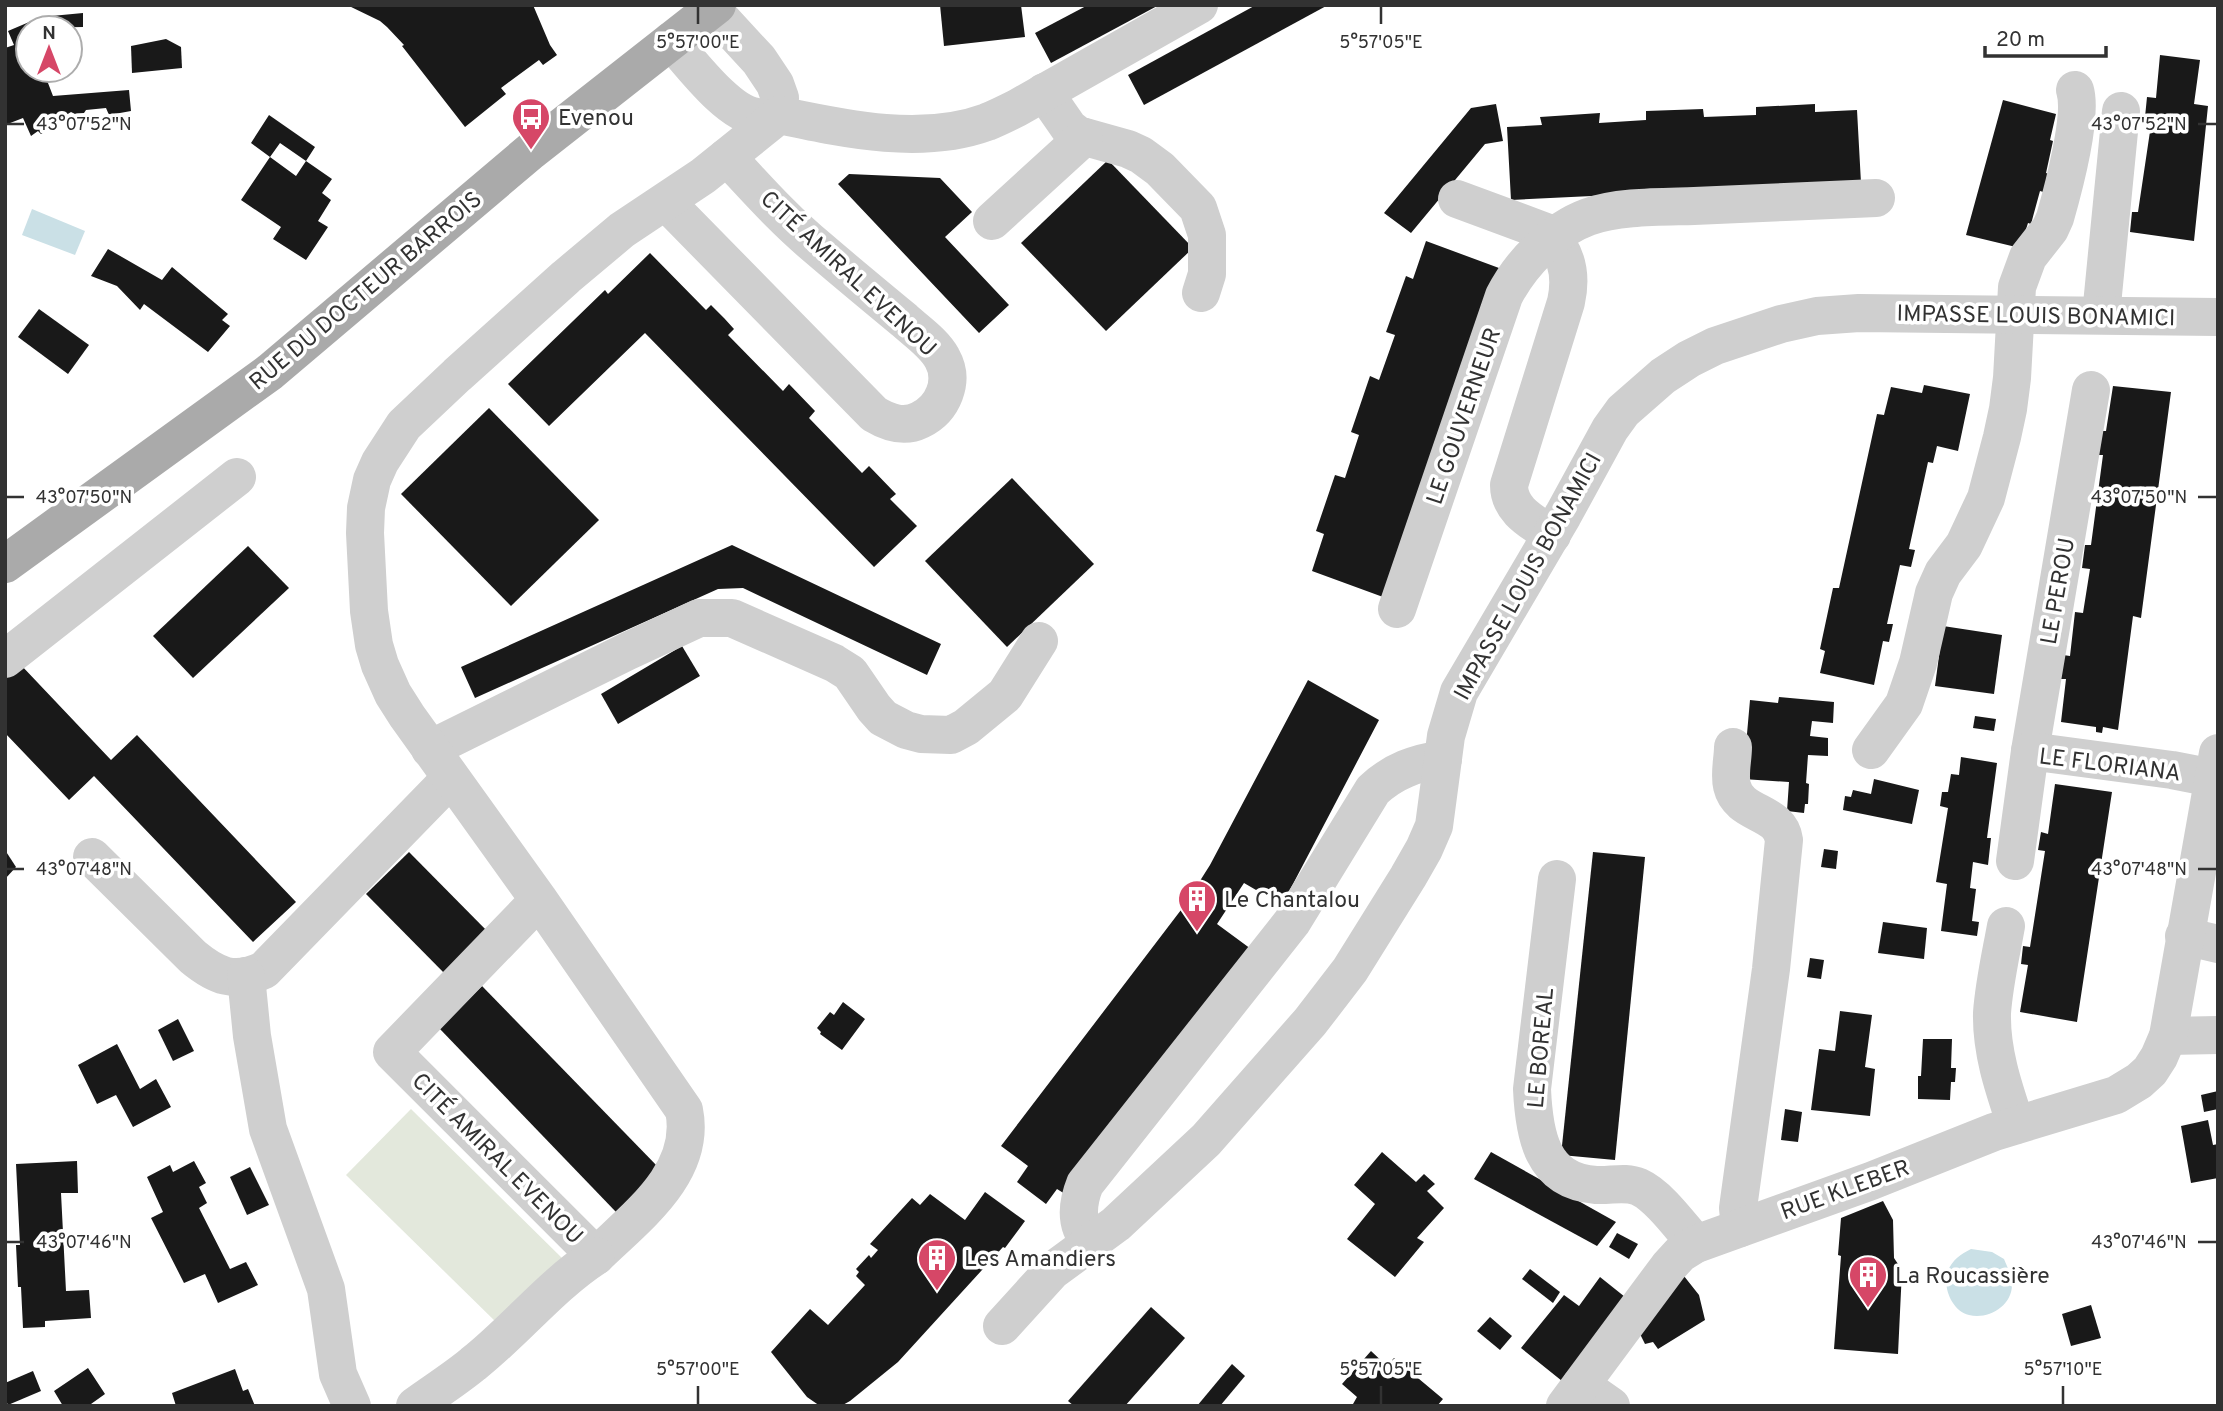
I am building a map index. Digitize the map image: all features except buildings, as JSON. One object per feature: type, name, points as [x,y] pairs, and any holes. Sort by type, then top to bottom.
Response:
[{"type":"main road","name":"RUE DU DOCTEUR BARROIS","points":[[5,564],[270,372],[531,151],[714,7]]},
{"type":"street","points":[[671,41],[726,100],[742,113],[757,117],[779,114],[853,128],[928,134],[986,122],[1017,108],[1199,5]]},
{"type":"street","points":[[714,7],[759,60],[775,84],[780,98],[779,114]]},
{"type":"street","points":[[1871,750],[1904,704],[1918,663],[1934,593],[1943,573],[1964,545],[1986,498],[2008,409],[2017,287],[2032,251],[2050,229],[2057,211],[2076,125],[2078,105],[2075,90]]},
{"type":"street","points":[[1044,92],[1069,128],[1084,137],[1141,155],[1160,169],[1198,208],[1207,235],[1207,274],[1201,293]]},
{"type":"street","points":[[2101,315],[2121,111]]},
{"type":"street","name":"CITÉ AMIRAL EVENOU","points":[[539,900],[392,1052],[596,1256],[668,1182],[684,1149],[687,1124],[684,1110],[539,900],[393,694],[374,645],[369,611],[365,533],[369,495],[380,462],[404,425],[457,375],[622,230],[666,202],[779,114]]},
{"type":"street","points":[[992,221],[1084,137]]},
{"type":"street","name":"CITÉ AMIRAL EVENOU","points":[[666,202],[874,414],[887,422],[901,425],[928,416],[938,407],[948,380],[941,355],[901,317],[802,235],[726,157]]},
{"type":"street","name":"LE GOUVERNEUR","points":[[1397,609],[1504,296],[1512,280],[1553,238],[1574,224],[1601,212],[1876,198]]},
{"type":"street","points":[[1457,199],[1537,227],[1553,238],[1566,261],[1570,286],[1562,319],[1509,485],[1509,494],[1516,508],[1552,535]]},
{"type":"street","name":"IMPASSE LOUIS BONAMICI","points":[[1002,1326],[1052,1270],[1116,1224],[1206,1140],[1310,1022],[1350,970],[1424,849],[1434,826],[1450,718],[1459,692],[1623,411],[1663,376],[1715,346],[1781,324],[1817,316],[1859,313],[2218,317]]},
{"type":"street","name":"LE PEROU","points":[[2030,751],[2091,390]]},
{"type":"street","points":[[5,659],[237,477]]},
{"type":"street","points":[[92,857],[211,971],[224,976],[246,976],[264,970],[441,764],[595,667],[699,618],[732,618],[834,663],[850,673],[883,718],[906,730],[921,734],[951,735],[966,727],[1005,695],[1039,641]]},
{"type":"street","points":[[1733,747],[1733,790],[1744,805],[1777,824],[1783,832],[1784,840],[1771,969],[1738,1208],[1740,1228]]},
{"type":"street","name":"LE FLORIANA","points":[[2015,861],[2030,751],[2172,770],[2215,765]]},
{"type":"street","points":[[1090,1242],[1084,1235],[1078,1217],[1080,1196],[1085,1184],[1292,922],[1373,790],[1385,779],[1412,765],[1443,759]]},
{"type":"street","name":"RUE KLEBER","points":[[1586,1399],[1669,1266],[1680,1254],[1696,1244],[2017,1125],[2116,1095],[2150,1071],[2160,1057],[2201,940],[2215,765]]},
{"type":"street","name":"LE BOREAL","points":[[1558,879],[1532,1089],[1533,1114],[1543,1151],[1554,1168],[1586,1184],[1626,1183],[1646,1191],[1696,1244]]},
{"type":"street","points":[[2006,926],[1995,989],[1992,1029],[1998,1065],[2017,1125]]},
{"type":"street","points":[[246,976],[252,1036],[268,1129],[327,1289],[338,1374],[352,1406]]},
{"type":"street","points":[[2168,1036],[2218,1035]]},
{"type":"street","points":[[415,1406],[474,1364],[549,1293],[596,1256]]},
{"type":"shaded area","points":[[411,1109],[564,1260],[499,1325],[346,1175]]},
{"type":"water","points":[[32,209],[85,231],[75,255],[22,235]]},
{"type":"water","points":[[1971,1249],[1992,1252],[2004,1259],[2012,1279],[2008,1299],[1998,1310],[1984,1315],[1969,1315],[1958,1309],[1950,1298],[1946,1284],[1950,1267],[1957,1258]]},
{"type":"place","name":"Evenou","points":[[531,151]]},
{"type":"place","name":"Le Chantalou","points":[[1197,933]]},
{"type":"place","name":"Les Amandiers","points":[[937,1292]]},
{"type":"place","name":"La Roucassière","points":[[1868,1309]]}]
